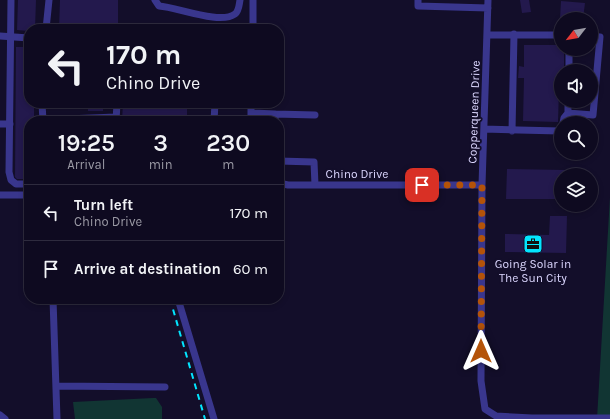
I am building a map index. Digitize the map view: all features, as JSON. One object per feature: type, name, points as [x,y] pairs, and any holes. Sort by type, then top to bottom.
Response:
[{"type":"street","points":[[11,0],[9,172],[11,180],[16,184],[24,184]]},
{"type":"street","points":[[47,24],[49,0]]},
{"type":"street","points":[[154,0],[156,5],[159,6],[201,15],[224,18],[236,13],[239,8],[240,0]]},
{"type":"street","points":[[253,0],[253,24]]},
{"type":"street","points":[[418,0],[418,6],[467,4],[488,8]]},
{"type":"street","name":"Copperqueen Drive","points":[[488,0],[482,185],[481,381],[485,409],[496,416],[532,418],[610,418]]},
{"type":"street","points":[[512,131],[514,34]]},
{"type":"street","points":[[487,35],[554,35]]},
{"type":"street","points":[[0,36],[24,38]]},
{"type":"street","points":[[568,113],[593,115],[600,37],[598,37]]},
{"type":"street","points":[[252,108],[251,113],[265,116]]},
{"type":"street","points":[[566,116],[568,113],[568,108]]},
{"type":"street","points":[[284,117],[315,115]]},
{"type":"street","points":[[0,124],[10,124]]},
{"type":"street","points":[[484,129],[554,131]]},
{"type":"street","points":[[284,161],[314,162],[315,185]]},
{"type":"street","name":"Chino Drive","points":[[284,184],[482,185]]},
{"type":"street","points":[[0,195],[24,195]]},
{"type":"street","points":[[53,304],[57,419]]},
{"type":"street","points":[[180,304],[214,419]]},
{"type":"street","points":[[56,386],[165,387]]},
{"type":"street","points":[[0,415],[5,419]]},
{"type":"green space","points":[[610,197],[610,419],[597,419]]},
{"type":"green space","points":[[156,398],[162,407],[162,419],[75,419],[73,402]]},
{"type":"building","points":[[18,0],[36,0],[35,24],[24,24],[24,31],[17,30]]},
{"type":"building","points":[[60,0],[118,0],[118,24],[59,24]]},
{"type":"building","points":[[520,0],[529,0],[531,12],[522,13]]},
{"type":"building","points":[[561,1],[585,3],[584,12],[560,12]]},
{"type":"building","points":[[524,45],[554,45],[554,56],[564,56],[564,64],[554,64],[554,108],[558,108],[558,116],[554,116],[554,122],[523,121],[524,78],[518,78],[519,66],[524,67]]},
{"type":"building","points":[[16,47],[24,47],[24,108],[34,108],[34,116],[24,116],[24,179],[17,179],[15,177]]},
{"type":"building","points":[[88,108],[103,108],[103,111],[88,111]]},
{"type":"building","points":[[123,108],[187,108],[187,116],[122,116]]},
{"type":"building","points":[[507,169],[554,170],[554,199],[506,199]]},
{"type":"building","points":[[550,216],[567,216],[566,253],[505,252],[505,234],[549,235]]},
{"type":"railway","points":[[171,304],[205,419]]},
{"type":"place","name":"Going Solar in The Sun City","points":[[533,244]]},
{"type":"route","points":[[422,185],[482,185],[481,351]]}]
